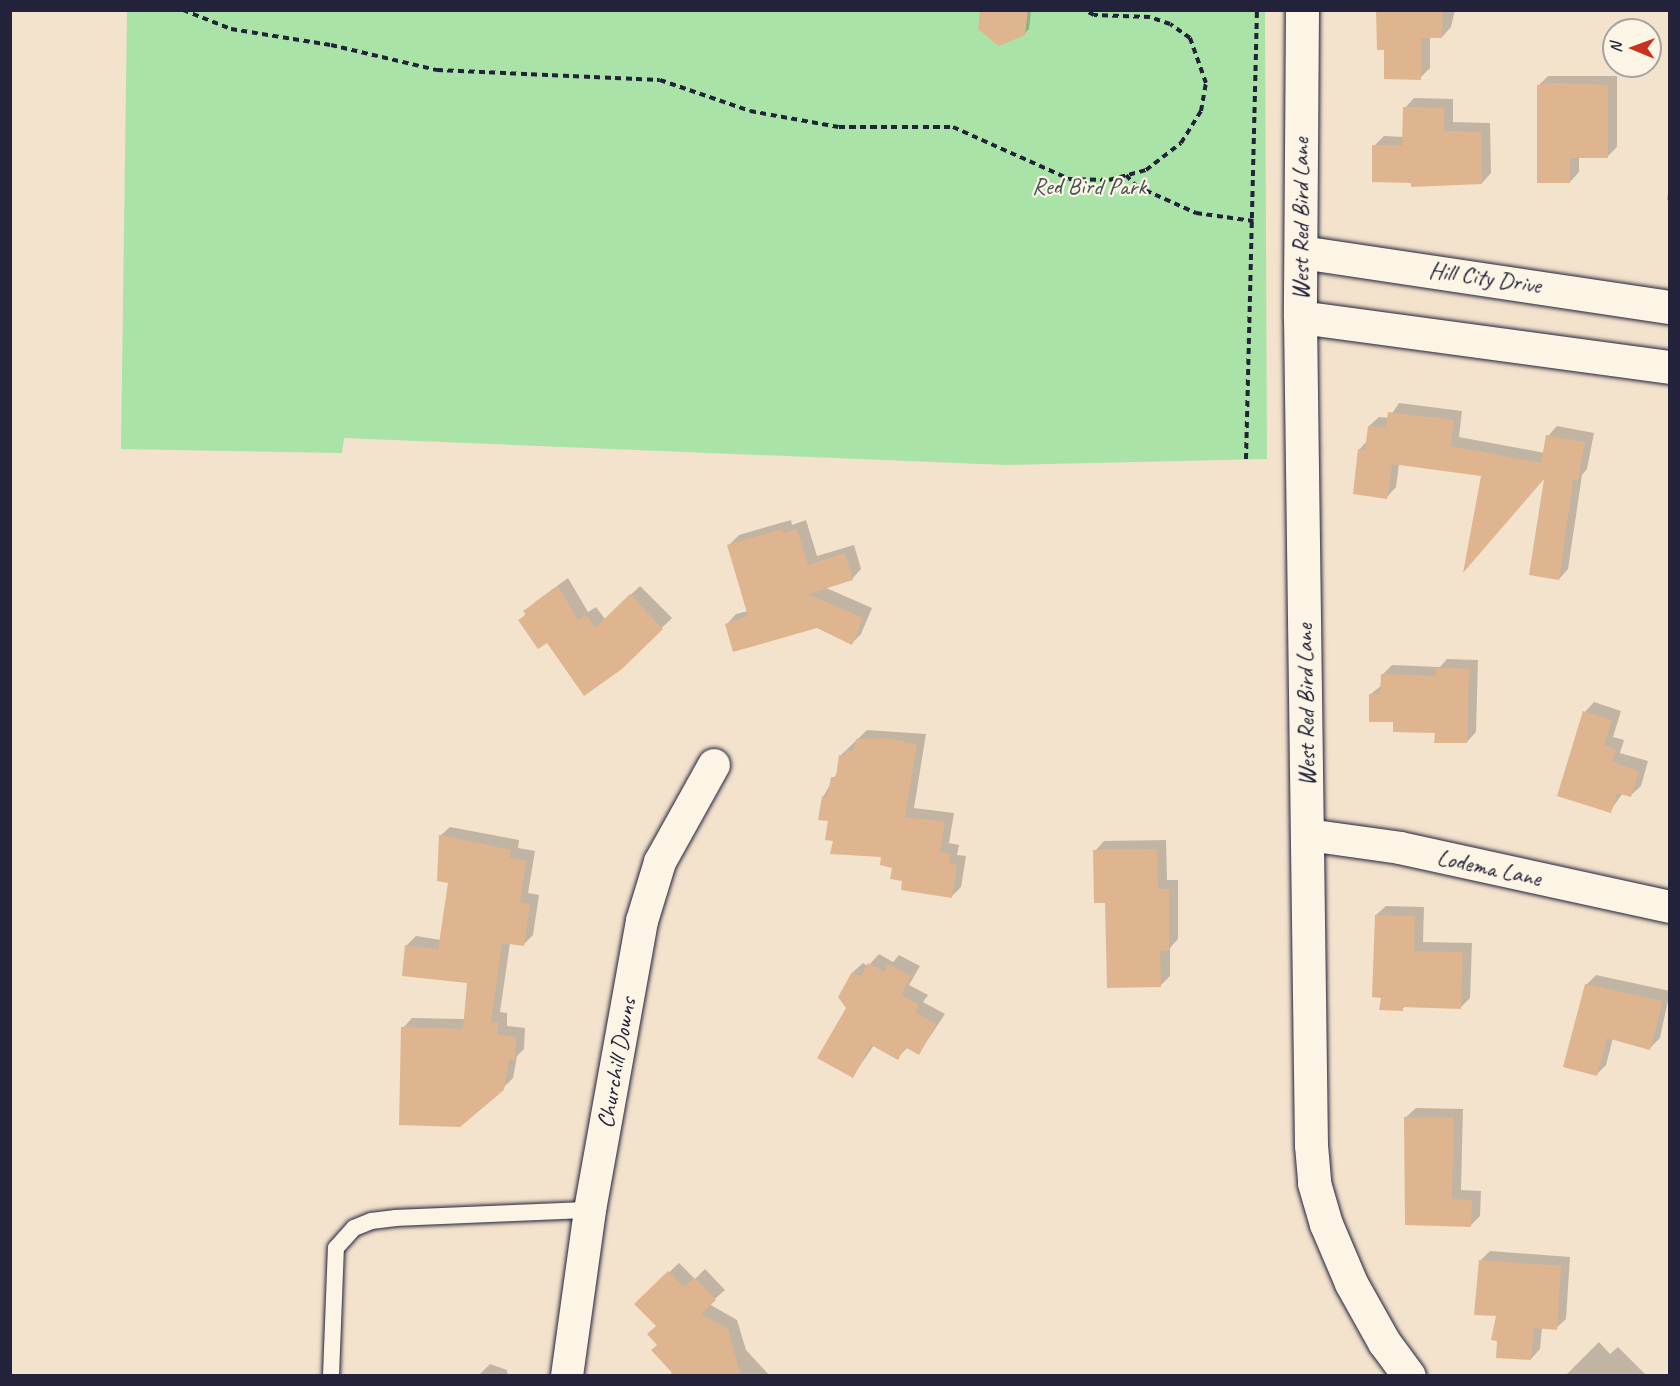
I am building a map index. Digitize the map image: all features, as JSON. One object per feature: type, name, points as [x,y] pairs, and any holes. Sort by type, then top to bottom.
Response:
[{"type":"street","name":"West Red Bird Lane","points":[[1302,10],[1300,317],[1314,1183],[1326,1224],[1351,1283],[1383,1342],[1409,1376]]},
{"type":"street","name":"Hill City Drive","points":[[1301,252],[1670,306]]},
{"type":"street","points":[[1300,317],[1670,367]]},
{"type":"street","name":"Churchill Downs","points":[[567,1376],[590,1210],[642,921],[660,862],[714,765]]},
{"type":"street","name":"Lodema Lane","points":[[1308,835],[1400,848],[1670,907]]},
{"type":"lane","points":[[331,1376],[336,1248],[354,1228],[371,1221],[396,1218],[590,1210]]},
{"type":"path","points":[[183,10],[231,29],[331,45],[437,70],[660,80],[750,111],[839,127],[953,127],[1068,179],[1109,180],[1146,170],[1180,143],[1201,111],[1206,83],[1190,38],[1170,24],[1150,17],[1094,15],[1084,10]]},
{"type":"path","points":[[1245,459],[1257,10]]},
{"type":"path","points":[[1126,175],[1136,186],[1196,213],[1253,221]]},
{"type":"green space","name":"Red Bird Park","points":[[127,11],[1265,11],[1267,459],[1006,465],[344,438],[342,453],[121,449]]},
{"type":"building","points":[[980,10],[1028,10],[1025,35],[999,46],[978,29]]},
{"type":"building","points":[[1376,10],[1443,10],[1442,38],[1421,38],[1421,80],[1384,79],[1384,50],[1377,50]]},
{"type":"building","points":[[1550,83],[1608,85],[1608,158],[1570,158],[1570,183],[1537,183],[1537,85]]},
{"type":"building","points":[[1403,107],[1444,108],[1444,131],[1481,132],[1482,184],[1411,187],[1411,183],[1372,182],[1372,145],[1402,146]]},
{"type":"building","points":[[1388,412],[1454,420],[1450,446],[1541,463],[1546,435],[1585,442],[1578,480],[1573,480],[1559,580],[1529,575],[1544,479],[1463,573],[1481,476],[1392,464],[1387,499],[1353,494],[1358,449],[1365,450],[1368,426],[1386,428]]},
{"type":"building","points":[[782,529],[783,533],[797,529],[808,565],[845,553],[853,580],[808,594],[863,618],[852,645],[817,628],[733,652],[725,624],[748,616],[727,545]]},
{"type":"building","points":[[558,586],[578,620],[586,615],[595,628],[630,594],[663,629],[622,669],[584,696],[547,643],[538,649],[518,620],[526,615],[523,611]]},
{"type":"building","points":[[1436,668],[1469,669],[1467,743],[1434,743],[1435,733],[1393,732],[1393,722],[1369,722],[1369,694],[1380,694],[1381,674],[1436,676]]},
{"type":"building","points":[[1583,711],[1612,720],[1604,746],[1616,750],[1612,762],[1639,771],[1631,797],[1617,793],[1611,813],[1557,796]]},
{"type":"building","points":[[886,738],[917,744],[905,817],[945,822],[940,852],[950,854],[949,864],[957,865],[952,898],[901,890],[902,881],[890,879],[892,868],[880,865],[881,857],[830,854],[833,841],[825,840],[828,821],[818,820],[822,796],[827,797],[831,777],[836,777],[839,755],[845,756],[846,750],[854,751],[856,739]]},
{"type":"building","points":[[439,835],[511,850],[509,858],[526,861],[520,902],[530,904],[524,946],[502,943],[491,1022],[498,1022],[498,1035],[516,1037],[515,1060],[509,1059],[504,1090],[460,1127],[399,1125],[401,1027],[463,1029],[467,983],[402,976],[405,945],[438,950],[448,883],[437,881]]},
{"type":"building","points":[[1157,849],[1158,889],[1169,889],[1169,950],[1160,951],[1161,987],[1107,988],[1105,903],[1094,903],[1093,850]]},
{"type":"building","points":[[1375,915],[1415,916],[1414,951],[1463,952],[1461,1009],[1403,1007],[1403,1011],[1379,1010],[1381,998],[1372,997]]},
{"type":"building","points":[[868,963],[884,972],[888,964],[911,976],[901,995],[919,1005],[915,1012],[936,1024],[919,1055],[905,1047],[898,1060],[871,1045],[853,1078],[817,1058],[846,1008],[838,997],[852,972],[861,977]]},
{"type":"building","points":[[1585,984],[1663,1001],[1650,1050],[1607,1038],[1597,1076],[1563,1067]]},
{"type":"building","points":[[1404,1117],[1454,1118],[1452,1199],[1472,1200],[1471,1227],[1405,1225]]},
{"type":"building","points":[[1479,1260],[1561,1266],[1557,1330],[1534,1328],[1531,1360],[1496,1358],[1497,1341],[1491,1340],[1496,1316],[1474,1315]]},
{"type":"building","points":[[668,1271],[684,1287],[695,1278],[716,1300],[701,1314],[728,1329],[741,1376],[675,1376],[651,1350],[657,1345],[647,1334],[656,1326],[634,1304]]}]
